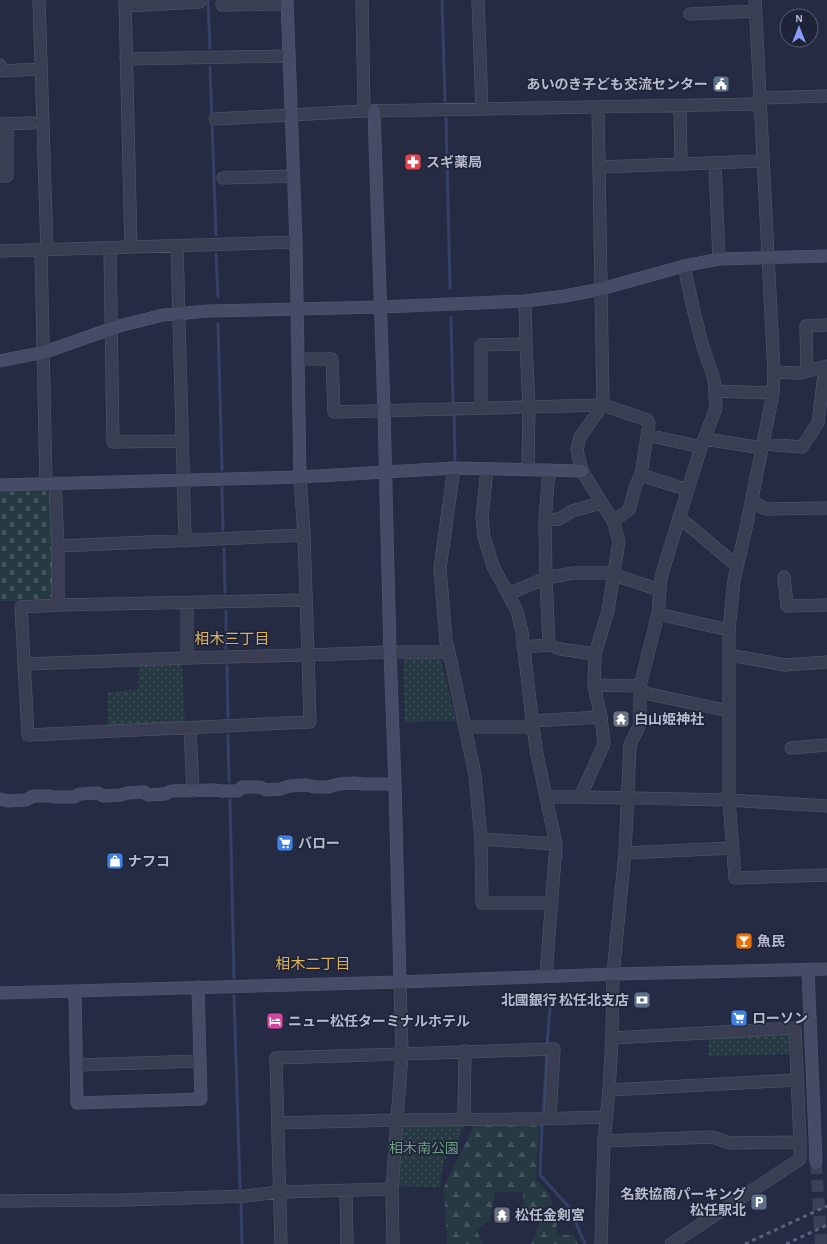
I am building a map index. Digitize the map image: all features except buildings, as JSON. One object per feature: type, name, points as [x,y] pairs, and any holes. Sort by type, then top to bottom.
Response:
[{"type":"street","points":[[39,0],[44,250],[43,353],[50,484],[58,546],[58,605]]},
{"type":"street","points":[[362,0],[381,307],[402,1054],[392,1189],[392,1244]]},
{"type":"street","points":[[478,0],[482,109]]},
{"type":"street","points":[[131,247],[125,3],[200,2]]},
{"type":"street","points":[[222,5],[287,2],[296,242],[300,477],[304,536],[310,722],[28,735],[21,607],[306,600]]},
{"type":"street","points":[[690,14],[755,6],[774,372],[773,393],[763,446],[734,580],[729,630],[729,800],[736,878],[827,875]]},
{"type":"street","points":[[126,59],[289,56]]},
{"type":"street","points":[[0,65],[0,71],[41,69]]},
{"type":"street","points":[[215,119],[369,111],[680,106],[827,96]]},
{"type":"street","points":[[680,106],[681,163]]},
{"type":"street","points":[[580,797],[604,744],[601,717],[594,685],[595,654],[608,611],[619,541],[612,521],[582,471],[577,450],[580,436],[604,405],[598,107]]},
{"type":"street","points":[[0,176],[7,176],[3,124],[32,123]]},
{"type":"street","points":[[599,167],[763,161]]},
{"type":"street","points":[[715,163],[719,259]]},
{"type":"street","points":[[223,178],[294,176]]},
{"type":"street","points":[[0,251],[296,242]]},
{"type":"street","points":[[177,246],[185,541]]},
{"type":"street","points":[[110,248],[113,442],[182,441]]},
{"type":"street","points":[[0,361],[43,353],[111,329],[163,315],[209,311],[525,302],[601,289],[684,266],[719,259],[827,256]]},
{"type":"street","points":[[601,1244],[604,1141],[612,1038],[613,974],[625,853],[630,745],[640,724],[640,689],[658,614],[661,577],[703,443],[716,408],[714,379],[703,347],[684,266]]},
{"type":"street","points":[[525,302],[529,407],[528,470]]},
{"type":"street","points":[[807,371],[806,326],[827,325]]},
{"type":"street","points":[[481,408],[481,345],[526,344]]},
{"type":"street","points":[[298,359],[332,359],[334,412],[604,405],[647,420],[649,424],[641,475],[636,485],[629,510],[612,521]]},
{"type":"street","points":[[647,435],[703,443],[802,447],[818,423],[826,367],[800,373],[774,372]]},
{"type":"street","points":[[715,391],[773,393]]},
{"type":"street","points":[[0,485],[300,477],[454,468],[582,471]]},
{"type":"street","points":[[454,468],[440,568],[446,641],[450,652],[475,775],[481,839],[482,903],[552,903]]},
{"type":"street","points":[[487,469],[482,518],[484,537],[493,566],[516,611],[522,632],[532,724],[556,844],[546,976]]},
{"type":"street","points":[[549,470],[545,520],[549,645]]},
{"type":"street","points":[[641,475],[688,490]]},
{"type":"street","points":[[752,501],[765,509],[827,508]]},
{"type":"street","points":[[545,520],[559,519],[572,511],[601,503]]},
{"type":"street","points":[[679,517],[737,566]]},
{"type":"street","points":[[58,546],[304,536]]},
{"type":"street","points":[[508,594],[546,578],[573,573],[614,574],[660,590]]},
{"type":"street","points":[[784,577],[787,606],[827,605]]},
{"type":"street","points":[[187,603],[187,658]]},
{"type":"street","points":[[658,614],[729,630]]},
{"type":"street","points":[[523,646],[549,645],[560,649],[595,654]]},
{"type":"street","points":[[24,664],[390,652],[450,652]]},
{"type":"street","points":[[729,655],[785,665],[827,662]]},
{"type":"street","points":[[594,685],[640,689],[729,711]]},
{"type":"street","points":[[465,727],[532,724],[601,717]]},
{"type":"street","points":[[190,728],[193,791]]},
{"type":"street","points":[[791,748],[827,745]]},
{"type":"street","points":[[0,799],[8,801],[26,800],[33,796],[74,797],[80,794],[98,793],[103,796],[144,792],[148,795],[165,794],[171,791],[238,790],[242,787],[260,787],[266,790],[306,785],[328,787],[339,784],[355,783],[395,784]]},
{"type":"street","points":[[546,797],[729,800],[827,806]]},
{"type":"street","points":[[481,839],[556,844]]},
{"type":"street","points":[[625,853],[733,848]]},
{"type":"street","points":[[0,993],[400,982],[613,974],[827,969]]},
{"type":"street","points":[[808,970],[816,1162]]},
{"type":"street","points":[[75,991],[77,1103],[201,1099],[198,987]]},
{"type":"street","points":[[612,1038],[795,1028],[800,1159],[670,1244]]},
{"type":"street","points":[[280,1244],[276,1058],[554,1048],[550,1118]]},
{"type":"street","points":[[464,1119],[465,1052]]},
{"type":"street","points":[[77,1065],[200,1061]]},
{"type":"street","points":[[609,1090],[797,1080]]},
{"type":"street","points":[[278,1123],[607,1117]]},
{"type":"street","points":[[604,1141],[712,1137],[730,1143],[800,1142]]},
{"type":"street","points":[[0,1201],[122,1200],[246,1196],[280,1192],[392,1189]]},
{"type":"street","points":[[346,1191],[347,1244]]},
{"type":"green space","points":[[46,491],[50,495],[53,595],[46,601],[0,601],[0,492]]},
{"type":"green space","points":[[407,656],[437,656],[441,660],[456,721],[405,722],[403,661]]},
{"type":"green space","points":[[182,665],[185,724],[108,727],[107,692],[138,690],[139,666]]},
{"type":"green space","points":[[789,1032],[789,1054],[709,1056],[708,1036]]},
{"type":"green space","name":"相木南公園","points":[[401,1124],[466,1124],[443,1163],[440,1187],[397,1186]]},
{"type":"green space","points":[[474,1126],[539,1126],[536,1180],[549,1194],[552,1205],[524,1214],[523,1192],[495,1192],[490,1221],[476,1229],[483,1244],[447,1244],[444,1187]]},
{"type":"green space","points":[[556,1215],[557,1235],[573,1235],[578,1244],[531,1244],[541,1219]]},
{"type":"waterway","points":[[208,0],[210,48]]},
{"type":"waterway","points":[[442,0],[445,101]]},
{"type":"waterway","points":[[210,67],[216,235]]},
{"type":"waterway","points":[[446,118],[450,288]]},
{"type":"waterway","points":[[216,254],[218,297]]},
{"type":"waterway","points":[[451,317],[453,406]]},
{"type":"waterway","points":[[218,324],[222,470]]},
{"type":"waterway","points":[[454,411],[455,459]]},
{"type":"waterway","points":[[222,488],[223,530]]},
{"type":"waterway","points":[[224,549],[225,592]]},
{"type":"waterway","points":[[226,611],[226,648]]},
{"type":"waterway","points":[[227,666],[228,717]]},
{"type":"waterway","points":[[228,735],[229,782]]},
{"type":"waterway","points":[[230,800],[234,978]]},
{"type":"waterway","points":[[561,843],[561,857]]},
{"type":"waterway","points":[[234,996],[240,1188]]},
{"type":"waterway","points":[[547,1046],[551,996]]},
{"type":"waterway","points":[[543,1116],[547,1051]]},
{"type":"waterway","points":[[542,1123],[540,1175],[569,1207],[585,1244]]},
{"type":"waterway","points":[[241,1204],[242,1244]]},
{"type":"tunnel","points":[[816,1162],[821,1244]]},
{"type":"railway","points":[[745,1244],[827,1206]]},
{"type":"railway","points":[[786,1244],[827,1225]]},
{"type":"place","name":"あいのき子ども交流センター","points":[[721,84]]},
{"type":"place","name":"スギ薬局","points":[[413,162]]},
{"type":"place","name":"白山姫神社","points":[[621,719]]},
{"type":"place","name":"バロー","points":[[285,843]]},
{"type":"place","name":"ナフコ","points":[[115,861]]},
{"type":"place","name":"魚民","points":[[744,941]]},
{"type":"place","name":"北國銀行 松任北支店","points":[[642,1000]]},
{"type":"place","name":"ローソン","points":[[739,1018]]},
{"type":"place","name":"ニュー松任ターミナルホテル","points":[[275,1021]]},
{"type":"place","name":"名鉄協商パーキング 松任駅北","points":[[759,1202]]},
{"type":"place","name":"松任金剣宮","points":[[502,1215]]},
{"type":"district","name":"相木三丁目","points":[[232,639]]},
{"type":"district","name":"相木二丁目","points":[[313,964]]}]
